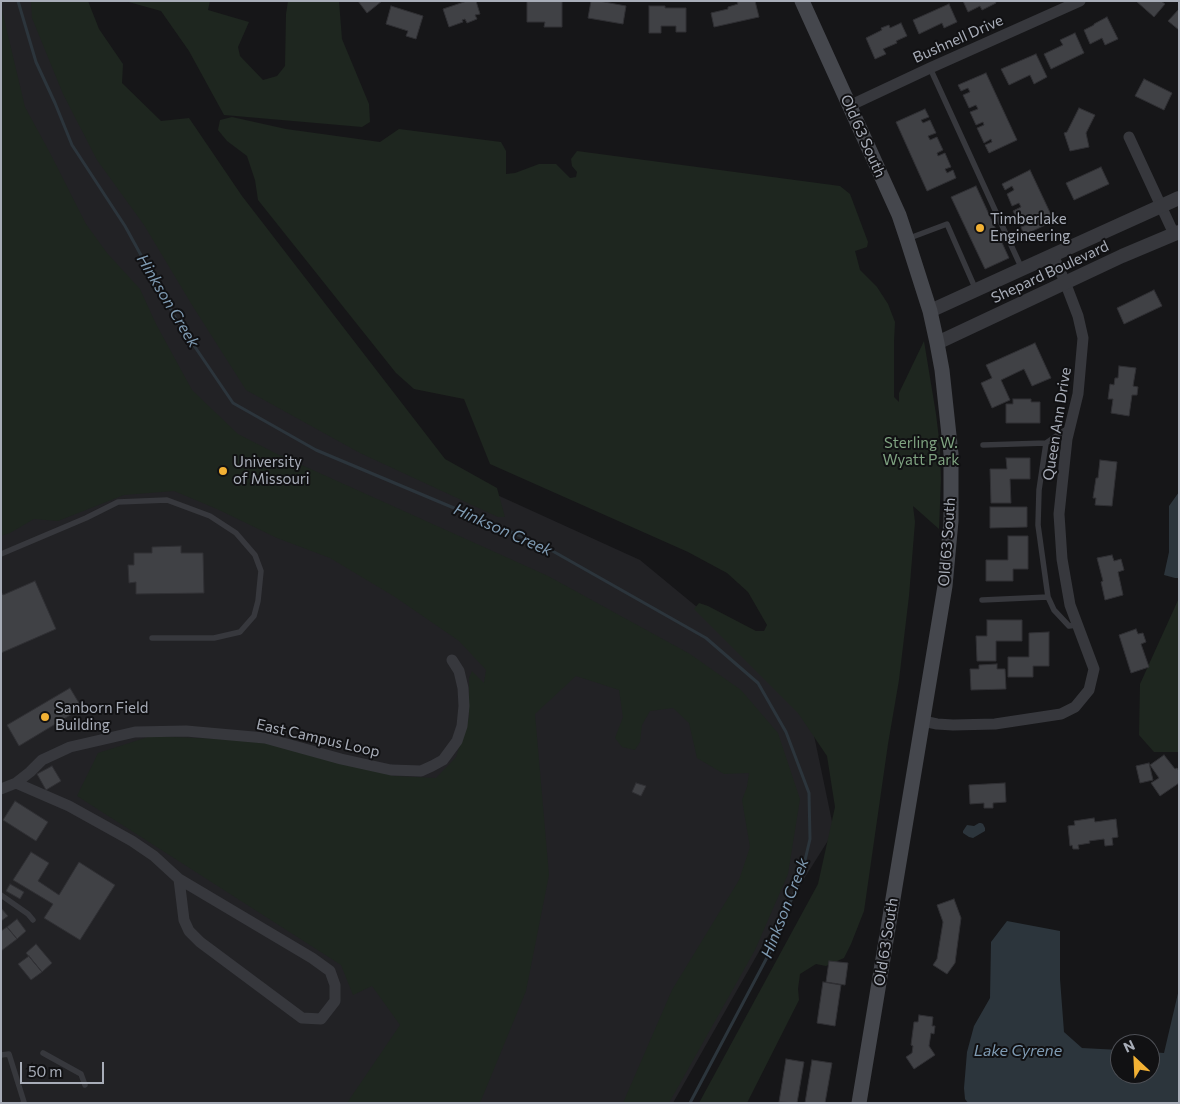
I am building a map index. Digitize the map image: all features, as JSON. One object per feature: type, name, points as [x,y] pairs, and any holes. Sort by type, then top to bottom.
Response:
[{"type":"main road","name":"Old 63 South","points":[[802,1],[899,215],[908,239],[930,311],[937,343],[942,370],[950,454],[951,521],[945,586],[859,1103]]},
{"type":"street","name":"Bushnell Drive","points":[[849,106],[1080,1]]},
{"type":"street","points":[[1129,137],[1161,206],[1176,233]]},
{"type":"street","name":"Shepard Boulevard","points":[[930,311],[1179,198]]},
{"type":"street","name":"Shepard Boulevard","points":[[937,343],[1065,282],[1176,233]]},
{"type":"street","name":"Queen Ann Drive","points":[[923,721],[953,725],[995,724],[1062,714],[1075,707],[1090,690],[1094,669],[1070,605],[1062,559],[1060,514],[1067,440],[1078,394],[1083,338],[1078,316],[1053,255]]},
{"type":"street","name":"East Campus Loop","points":[[1,789],[16,783],[42,760],[70,747],[135,732],[186,731],[265,738],[341,759],[391,770],[421,770],[443,760],[456,741],[462,726],[463,688],[459,671],[452,660]]},
{"type":"street","points":[[16,783],[69,806],[132,841],[154,856],[179,879],[312,958],[330,971],[335,985],[335,1001],[321,1019],[302,1018],[200,942],[189,931],[184,920],[179,879]]},
{"type":"lane","points":[[930,68],[1022,268]]},
{"type":"lane","points":[[908,239],[947,224],[976,290]]},
{"type":"lane","points":[[983,445],[1046,443],[1070,427]]},
{"type":"lane","points":[[1046,443],[1039,490],[1038,525],[1048,597],[1054,610],[1069,626],[1078,625]]},
{"type":"lane","points":[[1,554],[86,518],[118,502],[168,500],[210,516],[236,533],[255,554],[260,571],[258,601],[254,616],[240,632],[214,638],[152,638]]},
{"type":"lane","points":[[982,600],[1048,597]]},
{"type":"lane","points":[[1,894],[28,914],[33,920]]},
{"type":"lane","points":[[43,1053],[81,1074],[85,1085]]},
{"type":"lane","points":[[1,1055],[9,1054],[23,1103]]},
{"type":"shaded area","name":"University of Missouri","points":[[1,1],[72,1],[249,382],[640,560],[806,697],[834,831],[765,941],[673,1103],[1,1103]]},
{"type":"green space","points":[[31,1],[88,1],[99,29],[123,64],[122,83],[161,121],[189,118],[242,196],[445,459],[497,488],[505,517],[498,517],[360,453],[246,390],[144,225],[97,160],[63,94],[32,18]]},
{"type":"green space","points":[[125,1],[210,1],[208,10],[249,22],[238,47],[240,56],[263,80],[277,76],[285,66],[288,1],[339,1],[342,39],[369,104],[370,122],[362,127],[224,115],[189,51],[161,11]]},
{"type":"green space","points":[[1,6],[25,107],[86,224],[107,253],[140,289],[156,324],[192,390],[238,434],[275,453],[548,576],[690,654],[741,690],[778,733],[800,799],[788,874],[755,950],[669,1103],[623,1103],[672,990],[739,880],[750,847],[742,800],[747,787],[749,773],[724,774],[697,758],[689,723],[673,708],[650,711],[642,725],[640,742],[635,750],[622,747],[615,738],[623,717],[619,690],[576,676],[535,714],[549,875],[526,991],[480,1103],[347,1103],[400,1025],[372,986],[353,995],[341,965],[77,796],[98,753],[151,736],[264,741],[394,776],[436,778],[456,757],[469,717],[469,678],[472,671],[484,683],[486,670],[459,641],[395,597],[330,558],[277,538],[174,491],[124,495],[58,521],[34,519],[1,536]]},
{"type":"green space","name":"Sterling W. Wyatt Park","points":[[232,117],[286,129],[380,142],[399,129],[501,142],[506,151],[506,174],[515,173],[539,164],[556,164],[570,178],[576,177],[577,172],[572,166],[571,159],[577,151],[840,186],[850,194],[868,242],[867,247],[855,251],[860,270],[877,287],[888,304],[895,322],[894,397],[899,402],[899,393],[924,341],[940,447],[939,529],[913,506],[915,522],[899,680],[864,911],[844,958],[826,966],[816,964],[800,974],[799,1000],[747,1103],[699,1103],[818,884],[835,807],[827,756],[798,713],[694,609],[699,603],[708,606],[756,631],[764,631],[767,625],[748,592],[727,573],[688,552],[490,464],[464,399],[414,389],[396,373],[258,200],[255,180],[247,156],[227,141],[218,130],[220,120]]},
{"type":"green space","points":[[1179,598],[1179,752],[1154,752],[1139,735],[1140,684]]},
{"type":"water","points":[[1179,492],[1179,578],[1175,578],[1164,575],[1169,552],[1169,506]]},
{"type":"water","points":[[979,823],[983,824],[985,831],[973,838],[963,833],[967,825],[974,826]]},
{"type":"water","name":"Lake Cyrene","points":[[1007,921],[1060,931],[1060,979],[1064,1032],[1082,1048],[1110,1049],[1110,1084],[1160,1084],[1160,1053],[1164,1053],[1179,989],[1179,1103],[968,1103],[965,1099],[964,1088],[967,1052],[974,1026],[990,998],[991,942]]},
{"type":"building","points":[[358,1],[382,1],[367,13]]},
{"type":"building","points":[[467,1],[476,1],[480,14],[475,15],[477,19],[467,23],[465,19],[462,20],[463,22],[449,27],[443,9]]},
{"type":"building","points":[[527,1],[562,1],[562,27],[544,27],[545,22],[527,22]]},
{"type":"building","points":[[591,1],[626,6],[623,24],[588,18]]},
{"type":"building","points":[[742,1],[755,1],[759,17],[714,27],[711,13],[728,9],[728,7]]},
{"type":"building","points":[[963,1],[995,1],[996,3],[982,10],[980,6],[968,12]]},
{"type":"building","points":[[1136,1],[1161,1],[1165,4],[1154,17]]},
{"type":"building","points":[[949,4],[957,22],[944,28],[942,23],[919,34],[913,20]]},
{"type":"building","points":[[391,6],[423,16],[416,39],[406,36],[408,31],[386,24]]},
{"type":"building","points":[[649,6],[686,8],[686,32],[676,32],[676,26],[661,26],[661,33],[649,33]]},
{"type":"building","points":[[1179,9],[1179,30],[1168,21]]},
{"type":"building","points":[[1107,17],[1118,39],[1105,45],[1102,38],[1090,44],[1084,30]]},
{"type":"building","points":[[901,23],[907,36],[883,49],[886,54],[875,59],[866,38],[882,30],[881,28],[889,25],[890,28]]},
{"type":"building","points":[[1075,33],[1084,53],[1051,69],[1044,54],[1063,45],[1060,40]]},
{"type":"building","points":[[1036,54],[1047,77],[1034,84],[1030,75],[1009,85],[1001,69]]},
{"type":"building","points":[[986,73],[1017,140],[989,153],[985,145],[992,142],[991,139],[984,143],[977,128],[984,125],[983,122],[976,125],[970,112],[978,109],[976,105],[969,108],[963,95],[970,92],[968,88],[961,91],[958,85]]},
{"type":"building","points":[[1144,79],[1172,93],[1164,110],[1135,96]]},
{"type":"building","points":[[1079,108],[1095,115],[1086,133],[1089,147],[1070,151],[1064,133],[1067,132]]},
{"type":"building","points":[[925,109],[929,117],[921,120],[923,123],[930,120],[936,133],[928,136],[930,140],[937,137],[943,150],[937,153],[938,156],[945,153],[951,167],[945,169],[947,173],[953,170],[956,178],[927,191],[896,122]]},
{"type":"building","points":[[1101,167],[1109,184],[1074,200],[1066,183]]},
{"type":"building","points":[[1030,170],[1054,221],[1024,235],[1021,227],[1029,224],[1027,221],[1020,224],[1013,211],[1021,207],[1019,203],[1012,206],[1007,194],[1014,190],[1012,186],[1005,190],[1002,184]]},
{"type":"building","name":"Timberlake Engineering","points":[[976,186],[1009,258],[985,269],[951,197]]},
{"type":"building","points":[[1154,290],[1162,306],[1124,324],[1117,308]]},
{"type":"building","points":[[1035,343],[1051,378],[1032,386],[1024,369],[1001,380],[1010,400],[992,408],[981,383],[992,378],[986,365]]},
{"type":"building","points":[[1119,366],[1136,368],[1133,386],[1138,387],[1137,395],[1132,395],[1129,416],[1111,413],[1113,399],[1108,399],[1110,384],[1114,385],[1115,378],[1118,378]]},
{"type":"building","points":[[1013,399],[1031,399],[1031,402],[1040,402],[1040,423],[1006,423],[1006,404],[1013,404]]},
{"type":"building","points":[[1006,458],[1030,458],[1030,479],[1010,479],[1011,503],[991,503],[990,469],[1007,469]]},
{"type":"building","points":[[1100,460],[1117,462],[1112,506],[1095,505],[1096,498],[1093,498]]},
{"type":"building","points":[[990,507],[1027,507],[1027,527],[990,528]]},
{"type":"building","points":[[1008,536],[1028,536],[1028,569],[1013,569],[1013,581],[986,581],[986,560],[1008,560]]},
{"type":"building","points":[[181,546],[181,553],[203,553],[204,593],[136,594],[136,582],[129,583],[128,565],[134,565],[134,553],[152,553],[152,547]]},
{"type":"building","points":[[1112,555],[1114,561],[1121,559],[1124,570],[1118,572],[1123,595],[1105,600],[1101,582],[1103,581],[1097,558]]},
{"type":"building","points":[[35,581],[56,629],[1,653],[1,592],[3,595]]},
{"type":"building","points":[[987,620],[1022,620],[1022,641],[996,641],[996,661],[977,661],[976,636],[987,636]]},
{"type":"building","points":[[1136,629],[1138,634],[1143,633],[1146,642],[1141,644],[1149,667],[1131,673],[1119,635]]},
{"type":"building","points":[[1049,632],[1049,666],[1033,666],[1033,677],[1008,677],[1008,657],[1029,657],[1029,633]]},
{"type":"building","points":[[997,664],[997,669],[1005,669],[1006,689],[971,690],[970,669],[979,669],[979,665]]},
{"type":"building","name":"Sanborn Field Building","points":[[70,688],[82,708],[19,746],[7,725]]},
{"type":"building","points":[[1164,755],[1175,769],[1177,768],[1179,771],[1179,783],[1160,796],[1151,783],[1159,778],[1150,765]]},
{"type":"building","points":[[1149,763],[1153,780],[1140,783],[1136,766]]},
{"type":"building","points":[[52,766],[61,781],[46,790],[37,774]]},
{"type":"building","points":[[636,783],[646,786],[641,796],[632,792]]},
{"type":"building","points":[[1005,783],[1006,802],[993,803],[993,808],[984,808],[984,803],[970,804],[969,785]]},
{"type":"building","points":[[15,801],[48,822],[36,841],[3,820]]},
{"type":"building","points":[[1094,818],[1095,822],[1116,819],[1118,837],[1112,838],[1113,845],[1105,846],[1104,839],[1089,841],[1090,843],[1078,845],[1079,849],[1073,849],[1072,845],[1070,846],[1068,826],[1075,825],[1074,821]]},
{"type":"building","points":[[31,852],[49,863],[38,881],[59,895],[79,862],[115,885],[80,940],[44,918],[53,904],[13,880]]},
{"type":"building","points":[[10,884],[24,892],[20,899],[6,891]]},
{"type":"building","points":[[954,899],[961,918],[955,963],[947,974],[933,965],[937,959],[943,922],[937,905]]},
{"type":"building","points":[[1,908],[8,916],[1,921]]},
{"type":"building","points":[[17,919],[26,931],[17,939],[7,927]]},
{"type":"building","points":[[7,927],[17,939],[1,951],[1,931]]},
{"type":"building","points":[[36,944],[52,963],[42,972],[26,953]]},
{"type":"building","points":[[29,956],[42,972],[31,980],[18,964]]},
{"type":"building","points":[[829,961],[848,963],[845,985],[826,982]]},
{"type":"building","points":[[823,982],[841,985],[835,1026],[817,1023]]},
{"type":"building","points":[[919,1015],[933,1017],[932,1026],[935,1026],[934,1034],[931,1033],[929,1046],[935,1055],[914,1069],[906,1057],[912,1053],[913,1046],[911,1045],[914,1022],[918,1022]]},
{"type":"building","points":[[786,1059],[804,1062],[797,1103],[779,1102]]},
{"type":"building","points":[[812,1060],[832,1063],[825,1103],[805,1103]]},
{"type":"waterway","name":"Hinkson Creek","points":[[18,1],[36,62],[72,145],[125,226],[176,319],[233,403],[316,450],[542,545],[706,638],[758,683],[786,732],[809,793],[810,839],[802,873],[772,948],[690,1103]]},
{"type":"place","name":"Timberlake Engineering","points":[[980,228]]},
{"type":"place","name":"University of Missouri","points":[[223,471]]},
{"type":"place","name":"Sanborn Field Building","points":[[45,717]]}]
